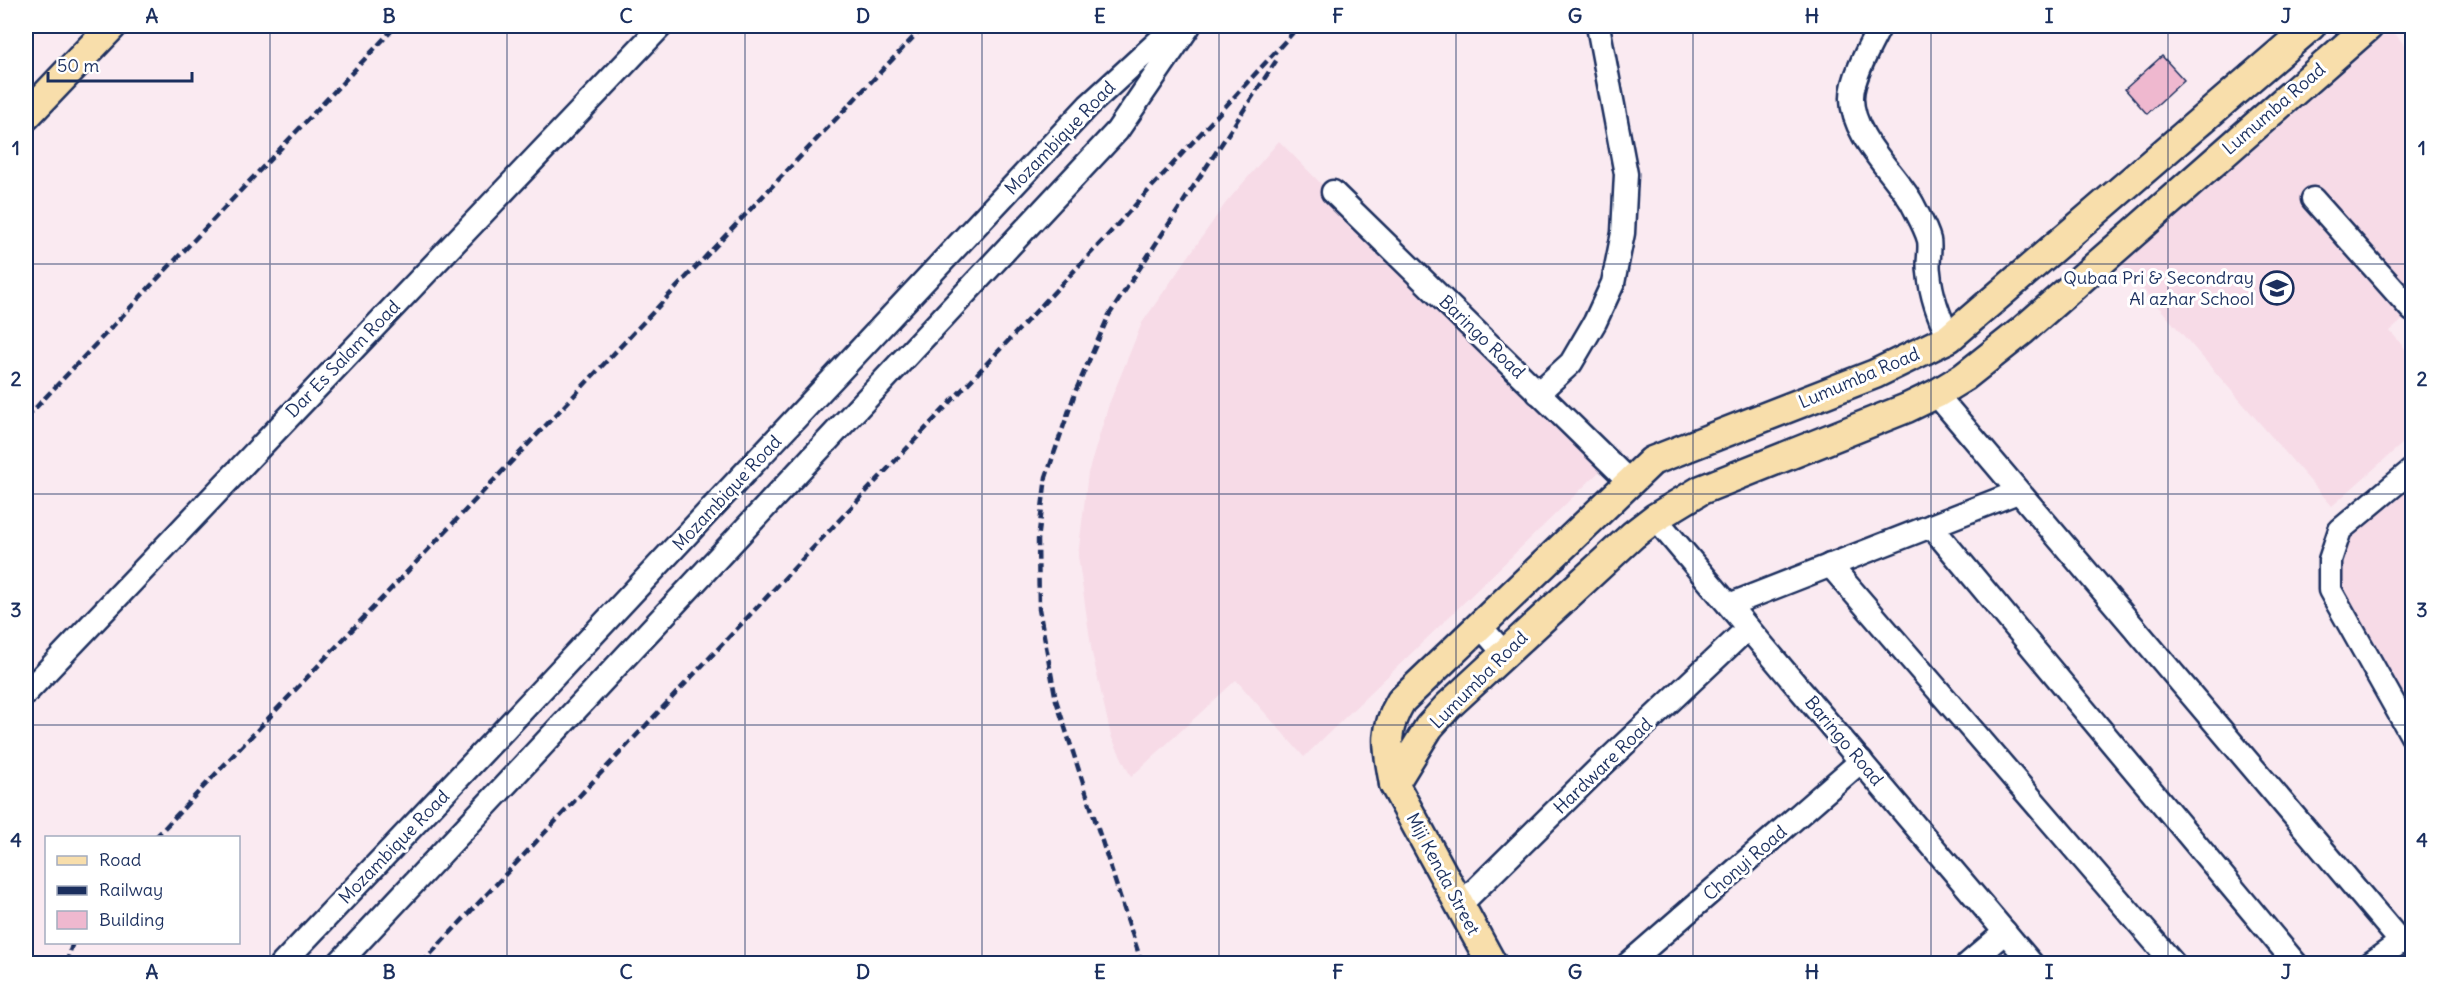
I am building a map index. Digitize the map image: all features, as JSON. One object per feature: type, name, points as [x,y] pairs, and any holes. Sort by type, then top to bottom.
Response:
[{"type":"main road","points":[[26,116],[112,26]]},
{"type":"main road","name":"Lumumba Road","points":[[1394,784],[1389,752],[1389,720],[1401,701],[1652,461],[1875,374],[1949,338],[2311,26]]},
{"type":"main road","name":"Lumumba Road","points":[[1394,784],[1430,727],[1504,652],[1655,518],[1701,490],[1907,408],[1964,377],[2022,331],[2369,26]]},
{"type":"main road","name":"Miji Kenda Street","points":[[1394,784],[1492,963]]},
{"type":"street","name":"Dar Es Salam Road","points":[[26,693],[661,26]]},
{"type":"street","name":"Mozambique Road","points":[[282,963],[504,730],[1089,105],[1175,26]]},
{"type":"street","name":"Mozambique Road","points":[[338,963],[1118,131],[1189,26]]},
{"type":"street","points":[[1538,393],[1571,363],[1595,322],[1613,283],[1623,233],[1626,174],[1598,26]]},
{"type":"street","points":[[1880,26],[1864,57],[1851,95],[1854,115],[1869,142],[1905,191],[1921,219],[1929,242],[1929,272],[1937,312],[1949,338]]},
{"type":"street","name":"Baringo Road","points":[[1334,192],[1630,482]]},
{"type":"street","points":[[2313,200],[2412,310]]},
{"type":"street","points":[[1936,394],[2018,492],[2407,938],[2370,963]]},
{"type":"street","points":[[2412,470],[2340,530],[2330,560],[2330,590],[2412,736]]},
{"type":"street","points":[[1729,605],[2018,492]]},
{"type":"street","name":"Baringo Road","points":[[1655,518],[2032,963]]},
{"type":"street","points":[[1931,526],[2296,963]]},
{"type":"street","points":[[1830,565],[2174,963]]},
{"type":"street","points":[[1480,626],[1504,652]]},
{"type":"street","name":"Hardware Road","points":[[1460,905],[1595,772],[1748,628]]},
{"type":"street","name":"Chonyi Road","points":[[1628,963],[1861,761]]},
{"type":"street","points":[[1968,963],[2005,932]]},
{"type":"shaded area","name":"Qubaa Pri & Secondray Al azhar School","points":[[2391,29],[2412,54],[2412,312],[2390,331],[2412,357],[2412,435],[2332,506],[2122,265]]},
{"type":"shaded area","points":[[1279,141],[1602,469],[1304,757],[1236,680],[1131,777],[1111,736],[1092,653],[1078,556],[1088,473],[1109,404],[1142,323],[1225,204]]},
{"type":"shaded area","points":[[2412,480],[2412,758],[2402,741],[2323,557]]},
{"type":"building","points":[[2162,56],[2184,80],[2147,114],[2125,89]]},
{"type":"railway","points":[[26,418],[396,26]]},
{"type":"railway","points":[[157,836],[924,26]]},
{"type":"railway","points":[[421,964],[1106,237],[1299,26]]},
{"type":"railway","points":[[1142,964],[1056,700],[1039,609],[1038,540],[1046,477],[1076,390],[1109,315],[1278,58]]},
{"type":"railway","points":[[26,941],[34,964]]},
{"type":"railway","points":[[66,964],[72,944]]},
{"type":"place","name":"Qubaa Pri & Secondray Al azhar School","points":[[2277,288]]}]
